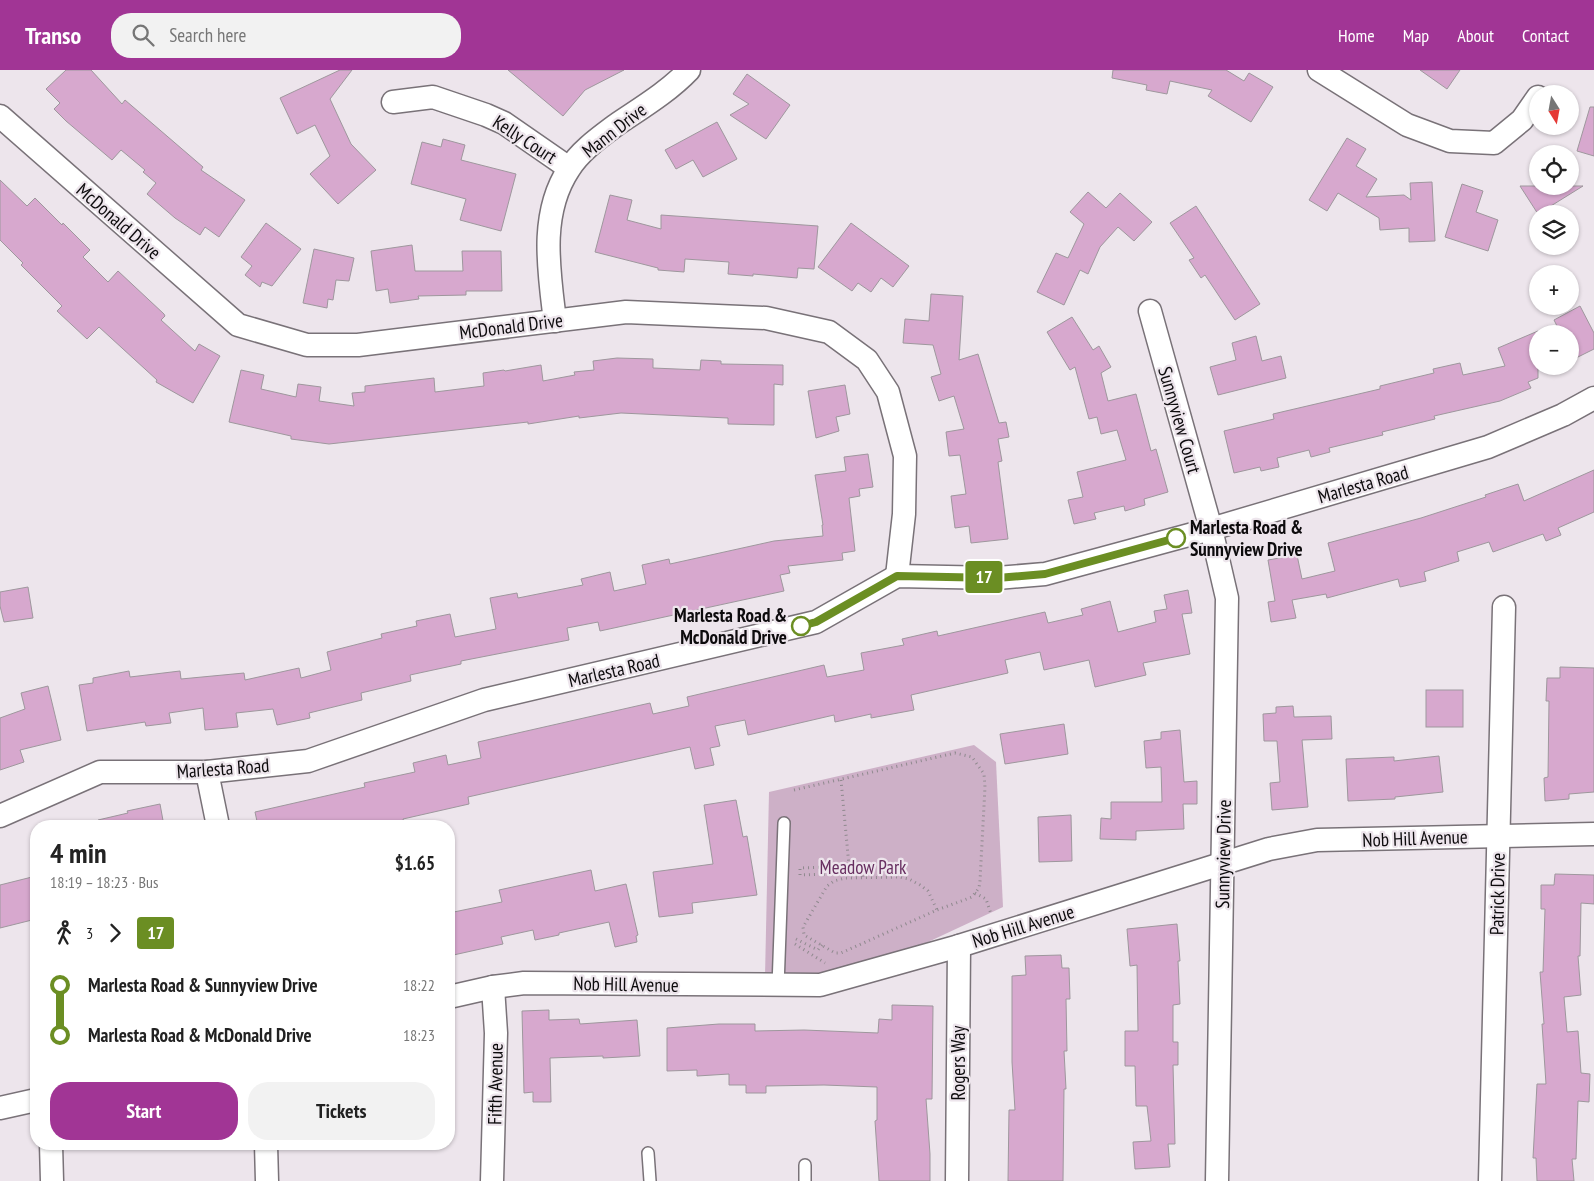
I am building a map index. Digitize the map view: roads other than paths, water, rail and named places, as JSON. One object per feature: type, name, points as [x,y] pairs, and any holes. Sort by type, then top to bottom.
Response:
[{"type":"street","name":"Mann Drive","points":[[555,321],[548,243],[554,203],[569,168],[596,140],[664,92],[689,70]]},
{"type":"street","points":[[1320,70],[1407,125],[1450,142],[1494,142],[1522,120],[1529,109]]},
{"type":"street","name":"Kelly Court","points":[[393,102],[432,97],[486,114],[504,123],[569,168]]},
{"type":"street","name":"McDonald Drive","points":[[0,116],[238,325],[306,345],[358,345],[626,312],[766,318],[829,332],[867,360],[888,392],[905,456],[904,514],[897,576]]},
{"type":"street","name":"Sunnyview Court","points":[[1150,311],[1211,529]]},
{"type":"street","name":"Marlesta Road","points":[[0,816],[100,772],[207,772],[308,761],[484,700],[816,622],[897,576],[997,578],[1045,574],[1211,529],[1488,447],[1563,415],[1594,398]]},
{"type":"street","name":"Sunnyview Drive","points":[[1211,529],[1227,598],[1217,1181]]},
{"type":"street","name":"Patrick Drive","points":[[1490,1181],[1504,607]]},
{"type":"street","points":[[207,772],[217,820]]},
{"type":"street","name":"Nob Hill Avenue","points":[[455,996],[493,987],[524,983],[820,985],[959,946],[1269,848],[1317,840],[1594,834]]},
{"type":"street","name":"Rogers Way","points":[[957,1181],[959,946]]},
{"type":"street","name":"Fifth Avenue","points":[[492,1181],[496,1032],[493,987]]},
{"type":"street","points":[[0,1108],[30,1101]]},
{"type":"street","points":[[51,1150],[52,1181]]},
{"type":"street","points":[[266,1150],[267,1181]]},
{"type":"lane","points":[[778,986],[784,823]]},
{"type":"lane","points":[[648,1153],[650,1181]]},
{"type":"lane","points":[[804,1181],[805,1164]]},
{"type":"place","name":"Marlesta Road & Sunnyview Drive","points":[[1176,538]]},
{"type":"place","name":"Marlesta Road & McDonald Drive","points":[[801,626]]},
{"type":"park label","name":"Meadow Park","points":[[863,867]]}]
